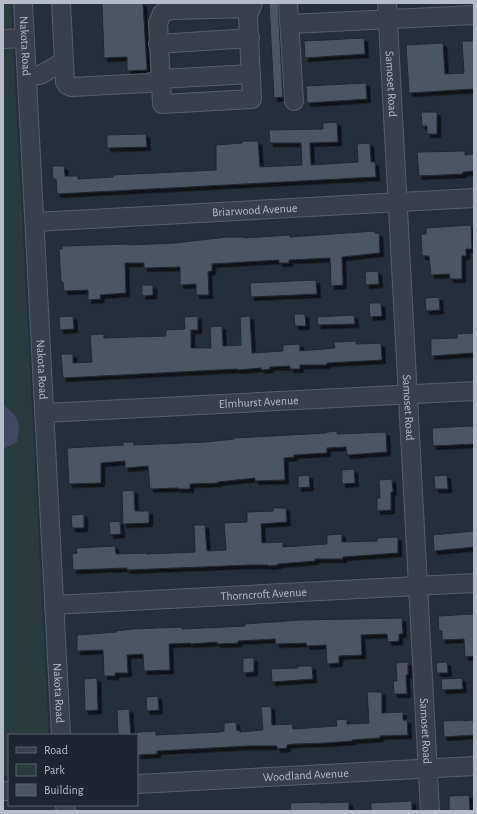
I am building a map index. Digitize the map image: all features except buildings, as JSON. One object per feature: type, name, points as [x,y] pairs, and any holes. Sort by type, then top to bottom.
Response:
[{"type":"street","name":"Nakota Road","points":[[23,3],[62,734]]},
{"type":"street","points":[[62,3],[65,82],[71,87],[148,83],[160,79],[251,74]]},
{"type":"street","points":[[288,3],[294,101]]},
{"type":"street","points":[[251,5],[248,16],[252,99],[162,104],[158,44],[158,23],[162,13],[251,5]]},
{"type":"street","points":[[290,24],[388,11],[474,16]]},
{"type":"street","name":"Samoset Road","points":[[388,11],[430,811]]},
{"type":"street","points":[[3,39],[26,38]]},
{"type":"street","points":[[158,44],[250,38]]},
{"type":"street","points":[[27,76],[40,75],[64,62]]},
{"type":"street","name":"Briarwood Avenue","points":[[35,222],[474,198]]},
{"type":"street","name":"Elmhurst Avenue","points":[[44,412],[474,391]]},
{"type":"street","name":"Thorncroft Avenue","points":[[54,605],[474,583]]},
{"type":"street","name":"Woodland Avenue","points":[[138,784],[474,766]]},
{"type":"green space","points":[[3,3],[11,3],[49,734],[8,734],[8,776],[3,776]]},
{"type":"water","points":[[3,405],[18,420],[19,430],[17,442],[5,448],[3,452]]}]
